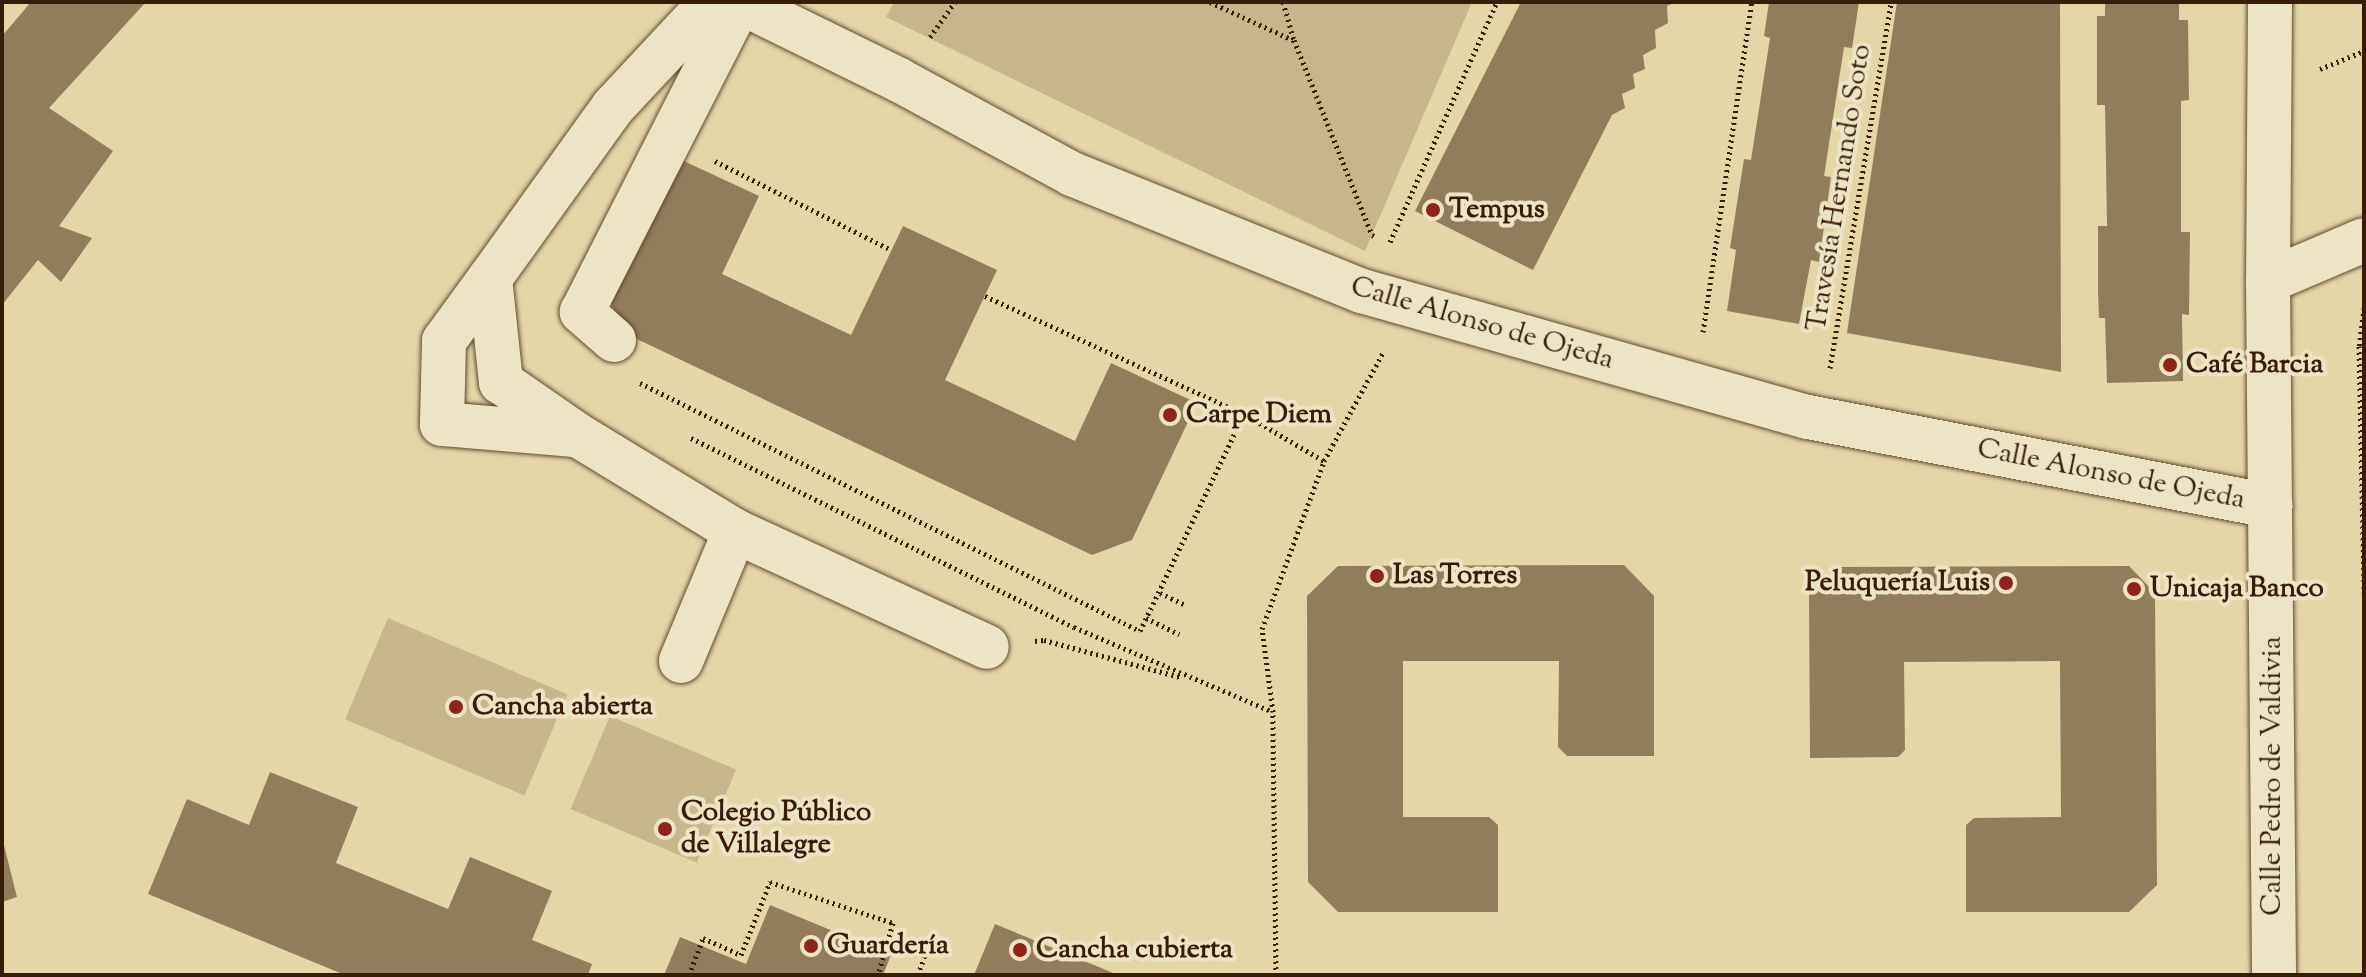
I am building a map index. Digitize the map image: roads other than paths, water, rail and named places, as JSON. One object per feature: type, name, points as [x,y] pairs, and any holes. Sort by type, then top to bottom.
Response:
[{"type":"street","points":[[579,436],[442,424],[444,341],[613,107],[711,2]]},
{"type":"street","points":[[614,340],[582,312],[740,2]]},
{"type":"street","name":"Calle Alonso de Ojeda","points":[[740,2],[899,80],[1072,174],[1362,291],[1808,417],[2271,506]]},
{"type":"street","name":"Calle Pedro de Valdivia","points":[[2270,2],[2268,281],[2274,975]]},
{"type":"street","points":[[2268,281],[2364,240]]},
{"type":"street","points":[[490,278],[501,382],[579,436],[735,531],[987,647]]},
{"type":"street","points":[[681,661],[735,531]]},
{"type":"place","name":"Tempus","points":[[1433,210]]},
{"type":"place","name":"Café Barcia","points":[[2170,365]]},
{"type":"place","name":"Carpe Diem","points":[[1170,415]]},
{"type":"place","name":"Las Torres","points":[[1377,576]]},
{"type":"place","name":"Peluquería Luis","points":[[2006,583]]},
{"type":"place","name":"Unicaja Banco","points":[[2134,589]]},
{"type":"place","name":"Cancha abierta","points":[[456,707]]},
{"type":"place","name":"Colegio Público de Villalegre","points":[[665,829]]},
{"type":"place","name":"Guardería","points":[[811,946]]},
{"type":"place","name":"Cancha cubierta","points":[[1020,950]]}]
